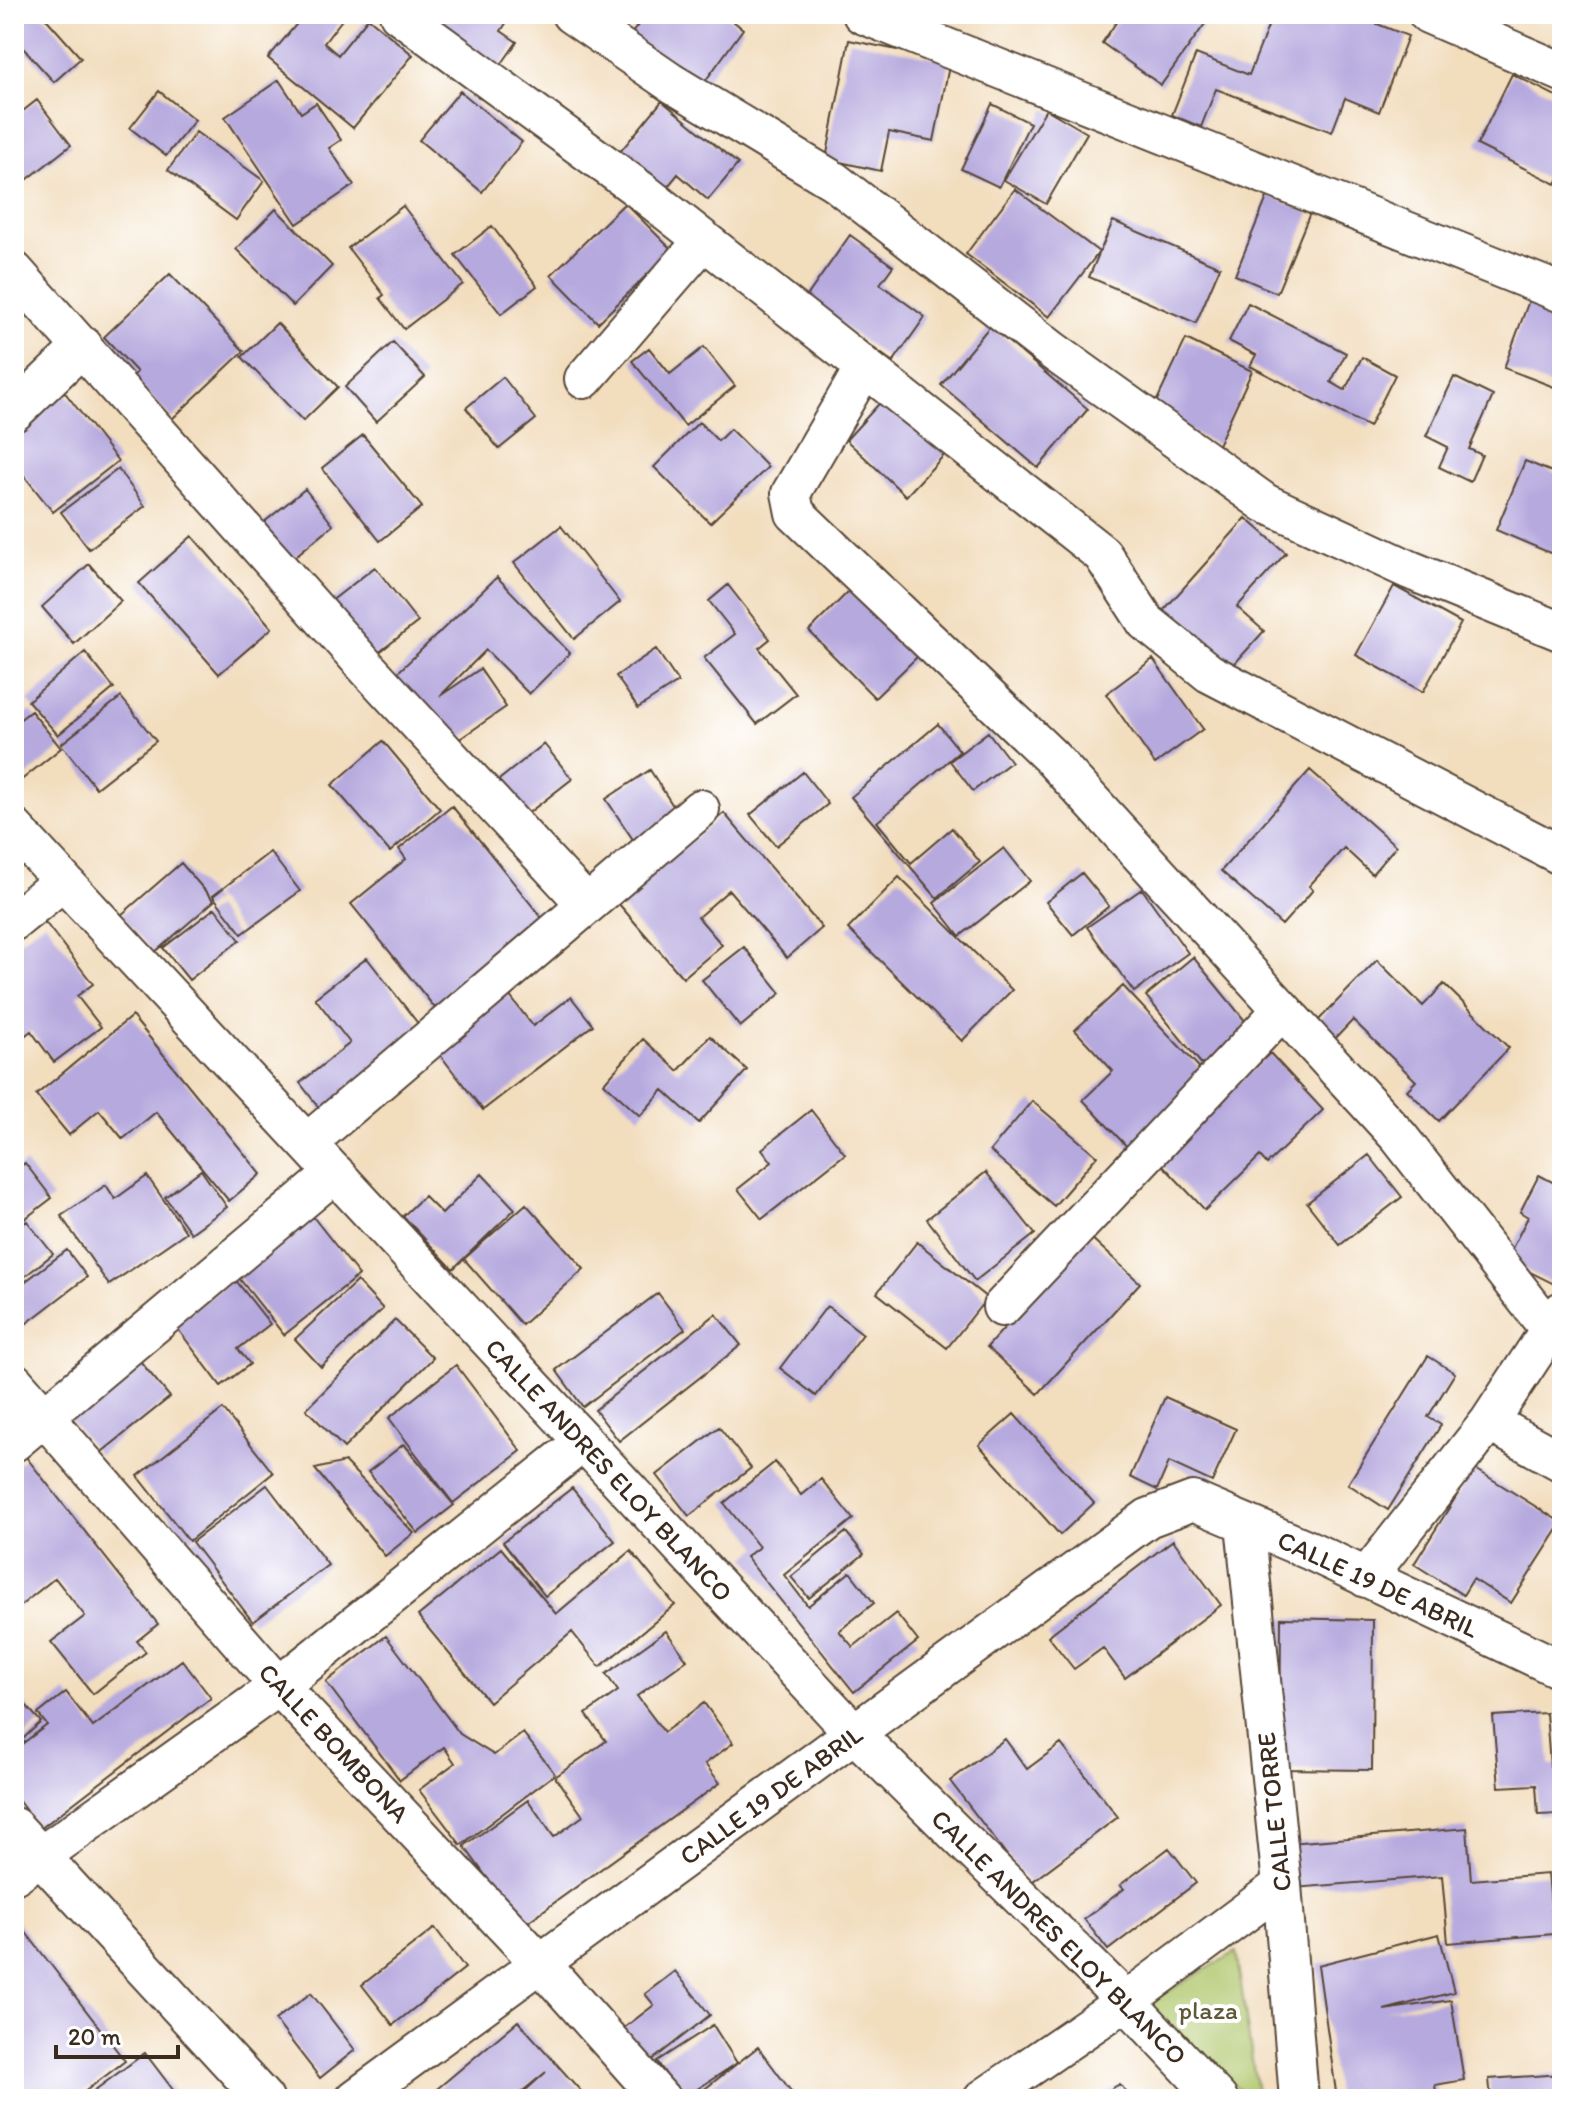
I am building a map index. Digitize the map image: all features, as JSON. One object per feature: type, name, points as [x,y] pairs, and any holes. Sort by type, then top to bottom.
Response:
[{"type":"street","points":[[399,14],[703,241],[1102,554],[1146,622],[1209,673],[1562,856]]},
{"type":"street","points":[[571,14],[670,82],[834,181],[1053,351],[1265,503],[1410,570],[1562,632]]},
{"type":"street","points":[[862,14],[1562,293]]},
{"type":"street","points":[[1428,14],[1562,72]]},
{"type":"street","points":[[584,379],[703,241]]},
{"type":"street","points":[[14,271],[368,669],[587,905]]},
{"type":"street","points":[[14,412],[83,346]]},
{"type":"street","points":[[864,368],[791,493],[795,513],[1051,757],[1399,1137],[1556,1321],[1489,1422],[1366,1578]]},
{"type":"street","points":[[307,1143],[700,809]]},
{"type":"street","name":"CALLE ANDRES ELOY BLANCO","points":[[14,828],[855,1734],[1126,2001],[1218,2099]]},
{"type":"street","points":[[14,921],[63,881]]},
{"type":"street","points":[[1002,1307],[1282,1010]]},
{"type":"street","points":[[14,1442],[335,1173]]},
{"type":"street","name":"CALLE BOMBONA","points":[[14,1382],[279,1686],[541,1964],[661,2099]]},
{"type":"street","points":[[1489,1422],[1562,1462]]},
{"type":"street","points":[[27,1865],[279,1686],[583,1442]]},
{"type":"street","name":"CALLE 19 DE ABRIL","points":[[355,2099],[1148,1518],[1193,1501],[1562,1670]]},
{"type":"street","name":"CALLE TORRE","points":[[1245,1524],[1282,1885],[1299,2099]]},
{"type":"street","points":[[14,1827],[27,1865],[264,2099]]},
{"type":"street","points":[[983,2099],[1126,2001],[1282,1885]]},
{"type":"green space","name":"plaza","points":[[1236,1952],[1258,2099],[1249,2099],[1146,2004]]},
{"type":"building","points":[[14,14],[42,14],[81,58],[54,82],[14,38]]},
{"type":"building","points":[[305,14],[340,14],[344,17],[324,43],[338,55],[368,18],[413,55],[353,128],[268,58]]},
{"type":"building","points":[[415,14],[512,14],[501,31],[517,42],[498,69]]},
{"type":"building","points":[[646,14],[724,14],[743,29],[698,91],[627,40]]},
{"type":"building","points":[[1122,14],[1212,14],[1161,85],[1102,43]]},
{"type":"building","points":[[1273,14],[1352,14],[1408,36],[1379,112],[1345,98],[1332,132],[1216,89],[1201,127],[1172,115],[1196,54],[1249,75]]},
{"type":"building","points":[[849,40],[950,61],[934,141],[889,132],[881,171],[826,159]]},
{"type":"building","points":[[1512,74],[1562,99],[1562,172],[1556,184],[1477,145]]},
{"type":"building","points":[[279,80],[301,113],[316,103],[341,140],[329,148],[354,185],[297,224],[225,117]]},
{"type":"building","points":[[159,91],[195,120],[166,156],[130,128]]},
{"type":"building","points":[[460,91],[522,142],[482,192],[419,140]]},
{"type":"building","points":[[37,100],[71,145],[14,190],[14,118]]},
{"type":"building","points":[[662,101],[738,164],[708,200],[678,174],[665,190],[619,153]]},
{"type":"building","points":[[992,104],[1030,123],[999,187],[961,169]]},
{"type":"building","points":[[1046,109],[1087,133],[1046,204],[1004,180]]},
{"type":"building","points":[[196,132],[264,181],[236,220],[168,170]]},
{"type":"building","points":[[1015,189],[1099,252],[1049,317],[966,254]]},
{"type":"building","points":[[1268,195],[1310,213],[1277,293],[1235,275]]},
{"type":"building","points":[[625,203],[672,250],[598,323],[551,275]]},
{"type":"building","points":[[403,206],[463,284],[404,329],[380,298],[384,295],[348,248]]},
{"type":"building","points":[[276,209],[332,266],[293,306],[236,249]]},
{"type":"building","points":[[1113,221],[1220,267],[1196,323],[1089,277]]},
{"type":"building","points":[[492,226],[537,286],[501,314],[455,255]]},
{"type":"building","points":[[850,235],[893,266],[880,284],[925,317],[893,362],[805,299]]},
{"type":"building","points":[[170,274],[244,351],[172,419],[132,377],[137,372],[104,337]]},
{"type":"building","points":[[1530,298],[1562,311],[1562,390],[1504,368]]},
{"type":"building","points":[[1248,303],[1346,353],[1331,382],[1345,390],[1362,357],[1395,375],[1369,427],[1250,366],[1256,355],[1229,341]]},
{"type":"building","points":[[277,323],[338,387],[303,421],[242,357]]},
{"type":"building","points":[[990,326],[1088,409],[1038,468],[941,385]]},
{"type":"building","points":[[1186,339],[1252,371],[1218,445],[1151,413]]},
{"type":"building","points":[[393,342],[425,377],[376,422],[345,387]]},
{"type":"building","points":[[704,347],[735,386],[685,426],[632,361],[649,348],[670,374]]},
{"type":"building","points":[[503,377],[536,419],[499,449],[466,408]]},
{"type":"building","points":[[1454,377],[1493,396],[1469,449],[1482,455],[1470,482],[1439,467],[1448,447],[1426,436]]},
{"type":"building","points":[[63,390],[118,461],[53,512],[14,463],[14,429]]},
{"type":"building","points":[[887,395],[947,452],[906,496],[846,440]]},
{"type":"building","points":[[699,422],[718,441],[730,429],[768,467],[710,523],[654,467]]},
{"type":"building","points":[[363,435],[422,507],[380,541],[322,468]]},
{"type":"building","points":[[1525,461],[1562,476],[1562,558],[1496,530]]},
{"type":"building","points":[[118,469],[145,506],[89,549],[61,512]]},
{"type":"building","points":[[305,489],[333,525],[281,568],[252,532]]},
{"type":"building","points":[[1246,518],[1286,553],[1237,607],[1264,631],[1228,671],[1163,611]]},
{"type":"building","points":[[561,526],[620,602],[574,639],[514,563]]},
{"type":"building","points":[[192,536],[272,628],[219,674],[139,583]]},
{"type":"building","points":[[89,564],[121,601],[74,644],[42,607]]},
{"type":"building","points":[[375,567],[418,622],[373,657],[330,602]]},
{"type":"building","points":[[497,577],[570,653],[529,694],[486,650],[440,696],[480,669],[506,707],[451,745],[394,676]]},
{"type":"building","points":[[728,585],[770,639],[759,648],[796,694],[757,724],[704,658],[735,634],[709,601]]},
{"type":"building","points":[[1394,586],[1461,623],[1423,692],[1356,655]]},
{"type":"building","points":[[849,591],[918,656],[875,698],[809,631]]},
{"type":"building","points":[[656,649],[678,682],[638,708],[616,676]]},
{"type":"building","points":[[85,652],[114,688],[58,735],[28,701]]},
{"type":"building","points":[[1153,659],[1203,729],[1155,764],[1106,694]]},
{"type":"building","points":[[121,697],[156,741],[96,788],[61,744]]},
{"type":"building","points":[[31,711],[61,748],[14,786],[14,724]]},
{"type":"building","points":[[938,724],[960,751],[877,822],[911,863],[952,828],[980,862],[937,898],[851,797]]},
{"type":"building","points":[[988,732],[1011,762],[973,791],[950,761]]},
{"type":"building","points":[[383,741],[440,809],[390,852],[332,785]]},
{"type":"building","points":[[544,744],[572,779],[518,821],[490,787]]},
{"type":"building","points":[[650,770],[677,812],[634,841],[606,799]]},
{"type":"building","points":[[1310,770],[1396,846],[1372,874],[1344,848],[1309,886],[1313,890],[1282,925],[1221,871]]},
{"type":"building","points":[[803,772],[828,804],[776,846],[750,815]]},
{"type":"building","points":[[452,806],[546,923],[435,1008],[351,904],[406,859],[399,849]]},
{"type":"building","points":[[724,813],[822,928],[787,958],[729,890],[698,917],[722,945],[683,978],[618,903]]},
{"type":"building","points":[[1004,848],[1030,881],[960,936],[934,903]]},
{"type":"building","points":[[270,852],[300,891],[242,934],[213,896]]},
{"type":"building","points":[[181,863],[214,901],[154,953],[121,915]]},
{"type":"building","points":[[1082,873],[1109,906],[1073,935],[1046,902]]},
{"type":"building","points":[[899,877],[1012,990],[962,1041],[848,929]]},
{"type":"building","points":[[1142,889],[1188,953],[1134,992],[1087,927]]},
{"type":"building","points":[[215,908],[240,940],[189,980],[163,948]]},
{"type":"building","points":[[45,922],[93,984],[77,996],[101,1027],[54,1062],[31,1031],[14,1044],[14,945]]},
{"type":"building","points":[[744,947],[781,993],[740,1027],[702,980]]},
{"type":"building","points":[[1193,957],[1255,1033],[1208,1072],[1146,996]]},
{"type":"building","points":[[367,958],[427,1035],[324,1114],[300,1083],[350,1043],[315,998]]},
{"type":"building","points":[[1377,960],[1423,1006],[1444,984],[1509,1048],[1439,1121],[1407,1090],[1416,1081],[1353,1020],[1330,1044],[1312,1027]]},
{"type":"building","points":[[1123,986],[1209,1078],[1131,1151],[1083,1100],[1113,1071],[1075,1030]]},
{"type":"building","points":[[506,991],[533,1026],[571,997],[593,1025],[483,1110],[434,1047]]},
{"type":"building","points":[[132,1016],[261,1174],[229,1201],[156,1112],[123,1139],[99,1110],[69,1135],[36,1095]]},
{"type":"building","points":[[710,1036],[747,1070],[699,1123],[663,1090],[640,1116],[604,1083],[643,1039],[678,1071]]},
{"type":"building","points":[[1270,1053],[1323,1110],[1267,1164],[1260,1156],[1205,1210],[1158,1160]]},
{"type":"building","points":[[1032,1101],[1097,1156],[1054,1206],[990,1151]]},
{"type":"building","points":[[811,1110],[845,1154],[762,1219],[738,1189],[772,1162],[762,1149]]},
{"type":"building","points":[[1369,1155],[1402,1197],[1340,1245],[1307,1203]]},
{"type":"building","points":[[25,1163],[52,1198],[14,1227],[14,1171]]},
{"type":"building","points":[[201,1170],[227,1207],[191,1233],[165,1197]]},
{"type":"building","points":[[986,1172],[1035,1234],[975,1281],[927,1219]]},
{"type":"building","points":[[482,1174],[515,1209],[453,1269],[403,1216],[424,1196],[442,1214]]},
{"type":"building","points":[[1539,1175],[1562,1187],[1562,1288],[1506,1260],[1528,1217],[1520,1212]]},
{"type":"building","points":[[147,1176],[186,1232],[109,1285],[61,1216],[106,1185],[115,1199]]},
{"type":"building","points":[[526,1204],[584,1269],[522,1325],[464,1259]]},
{"type":"building","points":[[310,1213],[359,1275],[284,1335],[235,1273]]},
{"type":"building","points":[[27,1221],[53,1254],[14,1285],[14,1231]]},
{"type":"building","points":[[1088,1235],[1140,1283],[1038,1394],[987,1347]]},
{"type":"building","points":[[917,1242],[987,1298],[947,1348],[877,1293]]},
{"type":"building","points":[[67,1250],[87,1277],[14,1333],[14,1290]]},
{"type":"building","points":[[234,1278],[270,1324],[238,1349],[250,1364],[221,1386],[174,1324]]},
{"type":"building","points":[[357,1281],[383,1309],[321,1367],[295,1339]]},
{"type":"building","points":[[658,1293],[685,1329],[583,1407],[556,1370]]},
{"type":"building","points":[[827,1306],[863,1334],[816,1396],[780,1368]]},
{"type":"building","points":[[716,1314],[741,1345],[619,1441],[595,1410]]},
{"type":"building","points":[[395,1320],[433,1358],[344,1448],[306,1409]]},
{"type":"building","points":[[1428,1356],[1455,1373],[1428,1417],[1441,1425],[1388,1510],[1348,1484]]},
{"type":"building","points":[[140,1361],[170,1397],[98,1455],[70,1419]]},
{"type":"building","points":[[456,1365],[521,1451],[453,1503],[389,1418]]},
{"type":"building","points":[[1165,1397],[1236,1429],[1212,1482],[1169,1462],[1157,1490],[1130,1477]]},
{"type":"building","points":[[223,1409],[273,1473],[189,1541],[138,1476]]},
{"type":"building","points":[[1014,1414],[1094,1503],[1060,1535],[979,1445]]},
{"type":"building","points":[[719,1427],[751,1468],[689,1516],[657,1475]]},
{"type":"building","points":[[404,1444],[454,1505],[418,1533],[368,1472]]},
{"type":"building","points":[[26,1457],[158,1624],[137,1641],[146,1652],[93,1694],[51,1642],[85,1616],[55,1578],[14,1611],[14,1467]]},
{"type":"building","points":[[345,1462],[414,1533],[385,1556],[315,1469]]},
{"type":"building","points":[[775,1462],[801,1495],[821,1479],[853,1519],[784,1575],[808,1606],[850,1572],[874,1603],[839,1631],[853,1647],[896,1613],[918,1641],[854,1692],[746,1557],[759,1547],[724,1503]]},
{"type":"building","points":[[1474,1468],[1562,1523],[1511,1603],[1473,1579],[1463,1595],[1414,1564]]},
{"type":"building","points":[[267,1485],[328,1565],[253,1622],[192,1542]]},
{"type":"building","points":[[572,1488],[615,1541],[545,1596],[503,1542]]},
{"type":"building","points":[[846,1532],[864,1554],[809,1598],[791,1577]]},
{"type":"building","points":[[1173,1540],[1221,1605],[1125,1678],[1103,1648],[1074,1669],[1048,1636]]},
{"type":"building","points":[[501,1548],[556,1614],[631,1551],[675,1605],[600,1667],[572,1632],[489,1702],[418,1616]]},
{"type":"building","points":[[1281,1618],[1373,1620],[1372,1770],[1280,1769]]},
{"type":"building","points":[[666,1631],[687,1660],[637,1696],[664,1732],[704,1703],[733,1743],[705,1764],[720,1783],[522,1926],[464,1846],[528,1800],[554,1837],[583,1816],[555,1777],[606,1741],[586,1714],[618,1691],[606,1674]]},
{"type":"building","points":[[386,1636],[460,1734],[494,1755],[523,1733],[555,1774],[461,1845],[419,1790],[455,1763],[444,1747],[400,1780],[326,1682]]},
{"type":"building","points":[[182,1660],[211,1698],[40,1829],[14,1795],[14,1750],[47,1725],[38,1714],[66,1692],[93,1727]]},
{"type":"building","points":[[16,1694],[41,1722],[14,1747],[14,1696]]},
{"type":"building","points":[[1546,1713],[1550,1766],[1562,1765],[1562,1814],[1538,1815],[1536,1785],[1499,1787],[1493,1716]]},
{"type":"building","points":[[1005,1739],[1027,1769],[1061,1744],[1118,1817],[1029,1884],[950,1781]]},
{"type":"building","points":[[1467,1828],[1471,1880],[1548,1874],[1554,1934],[1448,1943],[1442,1876],[1294,1888],[1290,1843]]},
{"type":"building","points":[[1169,1848],[1196,1883],[1108,1950],[1084,1919],[1124,1889],[1120,1885]]},
{"type":"building","points":[[14,1917],[125,2061],[75,2099],[32,2099],[28,2094],[14,2099]]},
{"type":"building","points":[[435,1928],[465,1968],[393,2025],[362,1985]]},
{"type":"building","points":[[1439,1934],[1454,1992],[1384,2010],[1451,2000],[1464,2080],[1435,2085],[1437,2099],[1337,2099],[1318,1965]]},
{"type":"building","points":[[675,1971],[710,2015],[651,2061],[624,2028],[654,2005],[645,1994]]},
{"type":"building","points":[[311,1993],[355,2050],[320,2078],[275,2020]]},
{"type":"building","points":[[518,2021],[588,2099],[516,2099],[546,2072],[513,2099],[425,2099]]},
{"type":"building","points":[[713,2025],[737,2063],[682,2099],[657,2061]]},
{"type":"building","points":[[758,2047],[793,2094],[789,2099],[692,2099]]},
{"type":"building","points":[[145,2053],[180,2099],[83,2099]]},
{"type":"building","points":[[1562,2074],[1562,2099],[1491,2099],[1489,2079]]},
{"type":"building","points":[[1120,2084],[1132,2099],[1093,2099]]}]
